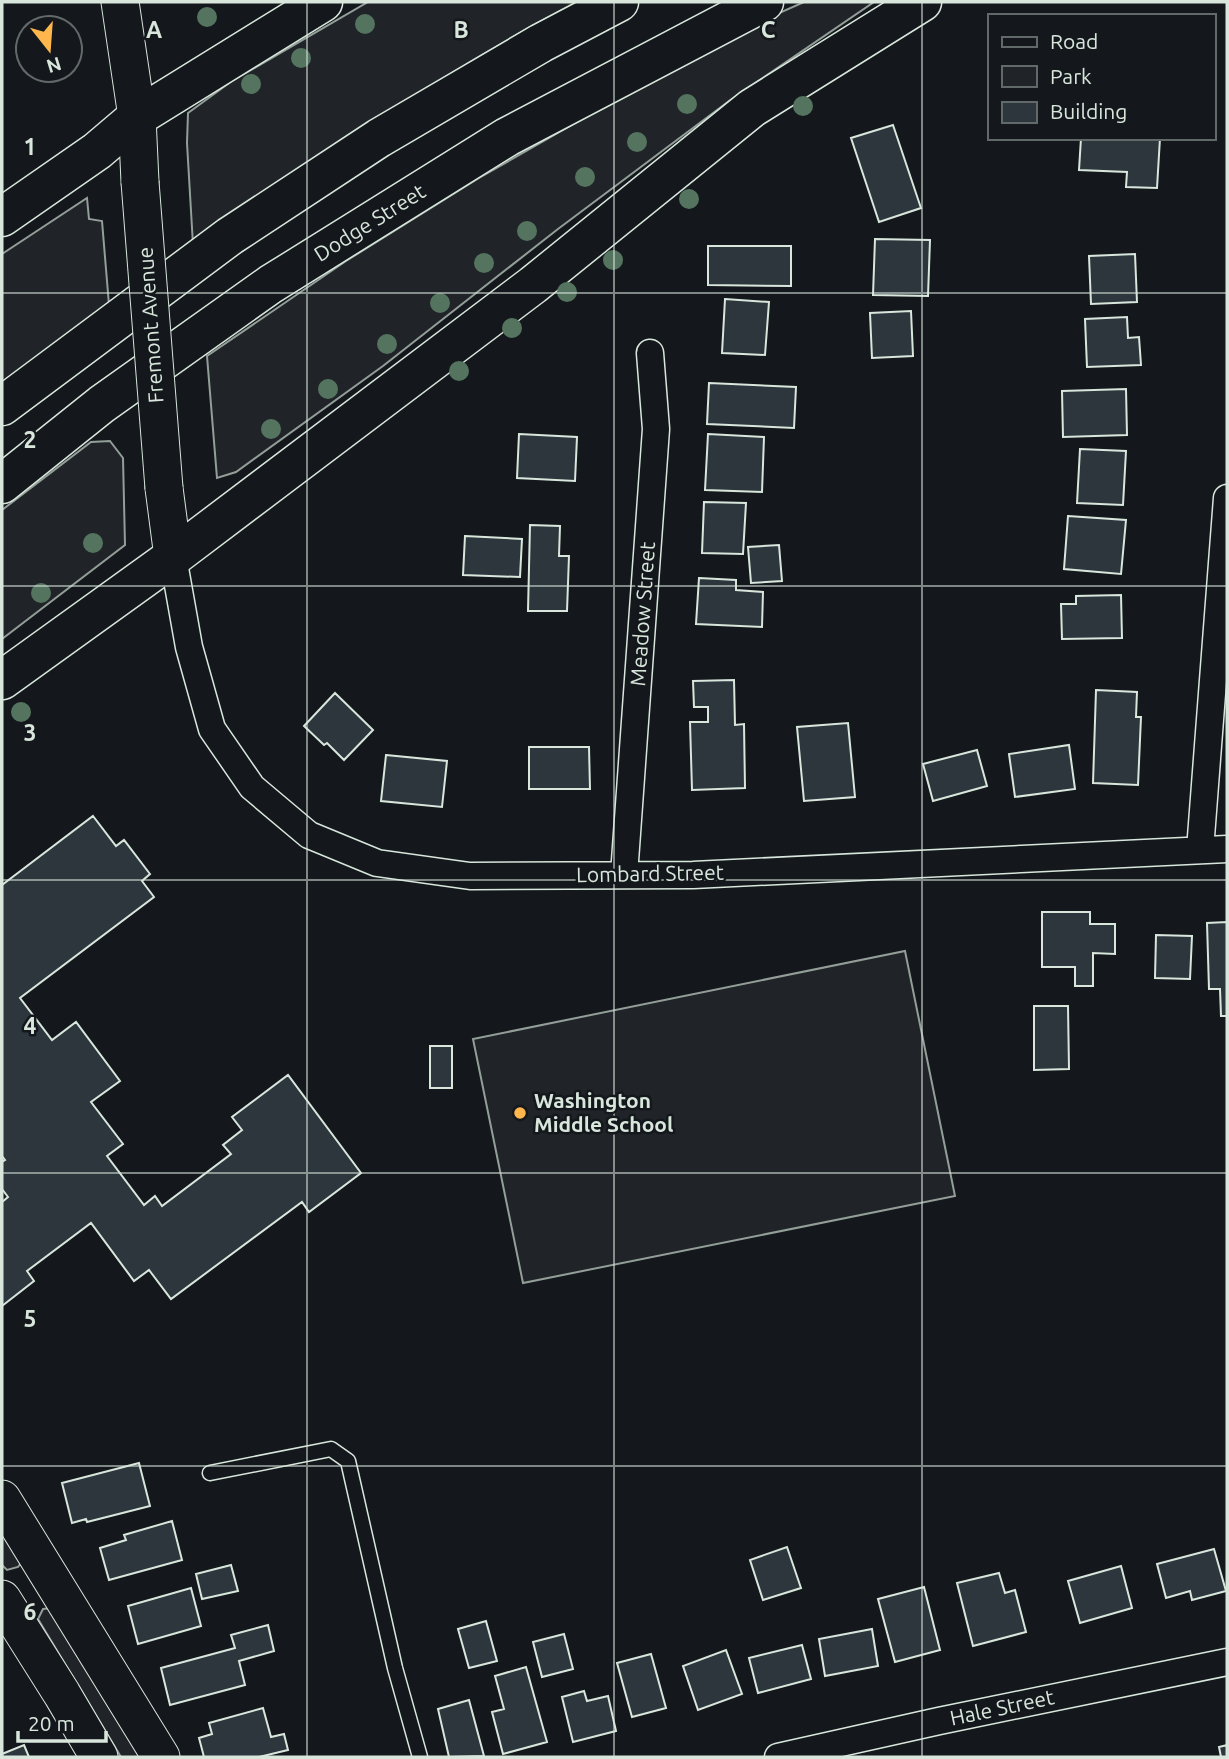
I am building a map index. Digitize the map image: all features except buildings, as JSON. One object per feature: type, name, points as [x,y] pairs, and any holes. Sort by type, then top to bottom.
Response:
[{"type":"main road","name":"Fremont Avenue","points":[[120,2],[137,117],[164,488],[173,558]]},
{"type":"main road","points":[[2,217],[97,150],[137,117],[323,2]]},
{"type":"main road","points":[[2,406],[230,236],[367,145],[541,43],[620,2]]},
{"type":"main road","name":"Dodge Street","points":[[2,484],[102,404],[271,284],[507,137],[764,2]]},
{"type":"main road","points":[[2,680],[173,558],[533,285],[752,108],[922,2]]},
{"type":"main road","points":[[2,1499],[160,1757]]},
{"type":"main road","points":[[2,1599],[99,1757]]},
{"type":"street","name":"Meadow Street","points":[[624,875],[656,429],[650,353]]},
{"type":"street","points":[[1200,850],[1227,498]]},
{"type":"street","name":"Fremont Avenue","points":[[173,558],[189,648]]},
{"type":"street","name":"Lombard Street","points":[[189,648],[212,729],[252,787],[309,835],[377,863],[470,876],[707,874],[1227,849]]},
{"type":"street","name":"Hale Street","points":[[778,1757],[1227,1662]]},
{"type":"lane","points":[[210,1472],[331,1450],[348,1461],[386,1629],[420,1757]]},
{"type":"green space","points":[[368,2],[577,2],[429,87],[193,245],[187,143],[188,113],[232,81]]},
{"type":"green space","points":[[804,2],[874,2],[729,101],[558,229],[383,366],[236,472],[217,478],[207,356],[346,261],[479,178],[661,74],[759,22]]},
{"type":"green space","points":[[87,198],[89,219],[102,221],[109,305],[2,387],[2,254]]},
{"type":"green space","points":[[110,441],[123,458],[125,545],[2,639],[2,510],[91,442]]},
{"type":"green space","points":[[905,951],[955,1196],[523,1283],[473,1039]]},
{"type":"green space","points":[[2,1526],[21,1563],[18,1567],[7,1570],[2,1565]]},
{"type":"green space","points":[[51,1608],[142,1757],[121,1757],[38,1619],[43,1609]]},
{"type":"place","name":"Washington Middle School","points":[[520,1113]]}]
